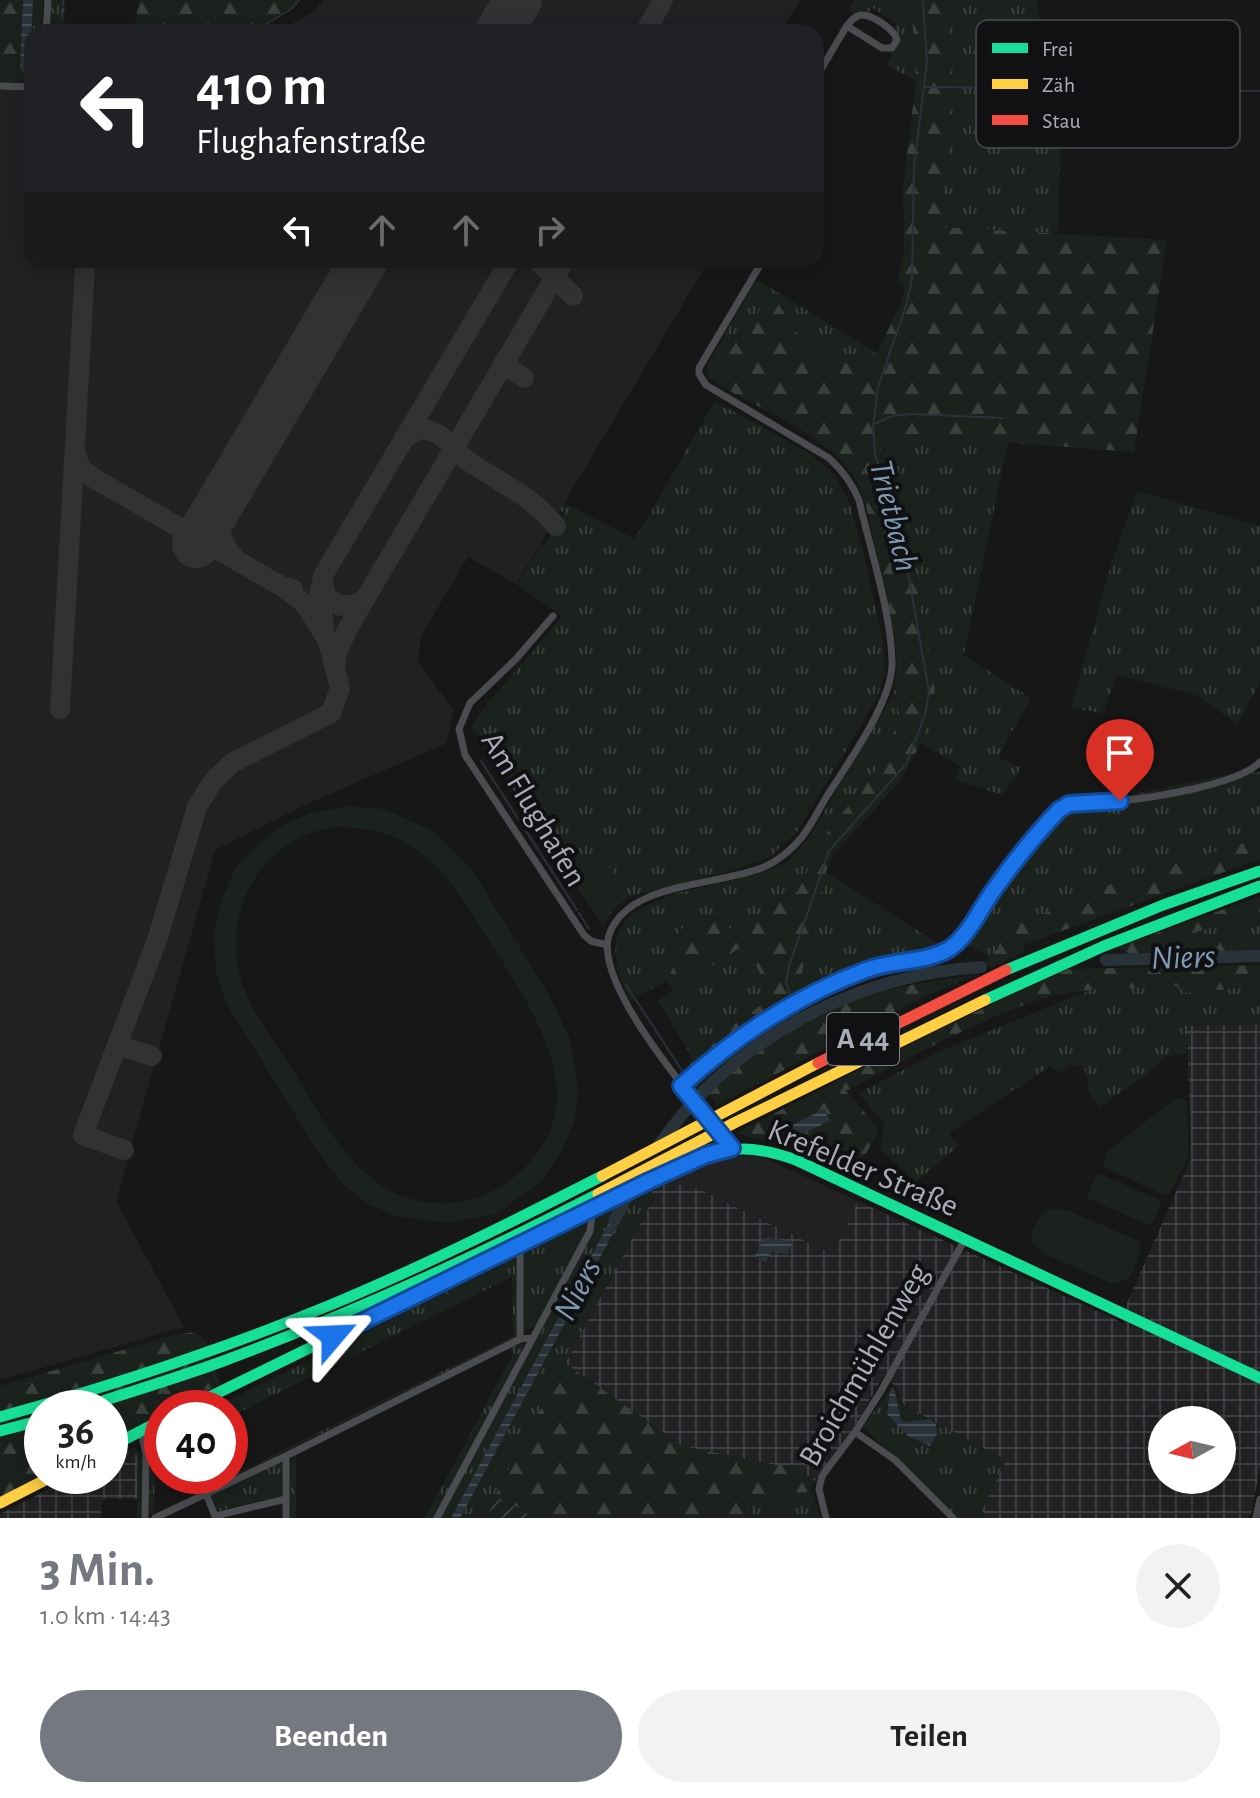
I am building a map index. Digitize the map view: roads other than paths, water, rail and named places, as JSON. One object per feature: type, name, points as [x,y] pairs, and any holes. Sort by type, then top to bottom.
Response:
[{"type":"main road","name":"A 44","points":[[0,1417],[109,1386],[310,1314],[431,1261],[556,1200],[898,1020],[1163,905],[1260,871]]},
{"type":"main road","name":"A 44","points":[[128,1393],[209,1366],[340,1316],[427,1278],[1040,973],[1260,886]]},
{"type":"main road","name":"Krefelder Straße","points":[[224,1390],[649,1181],[706,1155],[751,1146],[779,1152],[1260,1378]]},
{"type":"main road","points":[[0,1431],[24,1425]]},
{"type":"main road","points":[[128,1438],[144,1429]]},
{"type":"main road","points":[[0,1503],[24,1491]]},
{"type":"street","points":[[46,24],[48,0]]},
{"type":"street","points":[[824,65],[847,26],[853,19],[864,15],[891,30],[897,40],[892,48],[884,48],[847,26]]},
{"type":"street","points":[[0,86],[24,87]]},
{"type":"street","points":[[732,1148],[683,1089],[622,994],[611,972],[607,945],[617,919],[636,903],[662,893],[764,867],[783,856],[802,837],[838,778],[881,704],[892,675],[888,627],[853,485],[829,458],[706,385],[699,374],[758,268]]},
{"type":"street","name":"Am Flughafen","points":[[553,616],[516,659],[470,703],[459,729],[465,755],[584,935],[591,941],[607,945]]},
{"type":"street","points":[[683,1089],[779,1009],[820,988],[871,968],[952,947],[1014,863],[1063,806],[1131,800],[1213,783],[1245,774],[1260,762]]},
{"type":"street","points":[[437,1518],[590,1231],[593,1209]]},
{"type":"street","name":"Broichmühlenweg","points":[[826,1518],[819,1489],[822,1476],[855,1432],[965,1239]]},
{"type":"street","points":[[520,1246],[520,1339]]},
{"type":"street","points":[[248,1474],[520,1339],[532,1338]]},
{"type":"street","points":[[141,1431],[146,1461],[145,1518]]},
{"type":"street","points":[[855,1432],[895,1460],[953,1518]]},
{"type":"street","points":[[286,1456],[286,1518]]},
{"type":"street","points":[[155,1518],[206,1494],[215,1516],[286,1499]]},
{"type":"street","points":[[1256,1518],[1260,1499]]},
{"type":"water","points":[[23,0],[33,0],[32,24],[24,24],[24,69],[20,69]]},
{"type":"water","points":[[824,1109],[830,1121],[794,1138],[788,1127]]},
{"type":"water","points":[[630,1202],[460,1518],[451,1518],[617,1208]]},
{"type":"water","points":[[766,1237],[792,1242],[788,1254],[772,1252],[765,1263],[755,1255]]},
{"type":"water","points":[[890,1391],[895,1392],[901,1420],[930,1419],[936,1424],[937,1434],[930,1446],[908,1436],[887,1414]]},
{"type":"waterway","points":[[63,0],[63,5]]},
{"type":"waterway","points":[[266,24],[291,9],[299,0]]},
{"type":"waterway","name":"Trietbach","points":[[791,997],[786,983],[789,966],[829,851],[906,764],[925,715],[929,692],[901,533],[892,496],[875,456],[873,425],[878,387],[912,280],[914,167],[927,62],[923,0]]},
{"type":"waterway","points":[[62,9],[62,18]]},
{"type":"waterway","points":[[925,87],[976,88]]},
{"type":"waterway","points":[[1240,91],[1260,91]]},
{"type":"waterway","points":[[874,424],[892,416],[912,414],[1003,418]]},
{"type":"waterway","points":[[481,761],[577,910]]},
{"type":"waterway","points":[[579,913],[589,929]]},
{"type":"waterway","name":"Niers","points":[[1106,960],[1260,956]]},
{"type":"waterway","name":"Trietbach","points":[[659,1145],[722,1074],[759,1045],[800,1020],[843,999],[887,983],[981,967]]},
{"type":"waterway","points":[[626,985],[683,1072]]},
{"type":"waterway","name":"Trietbach","points":[[797,1009],[800,1018]]},
{"type":"waterway","name":"Niers","points":[[614,1221],[634,1184]]}]
